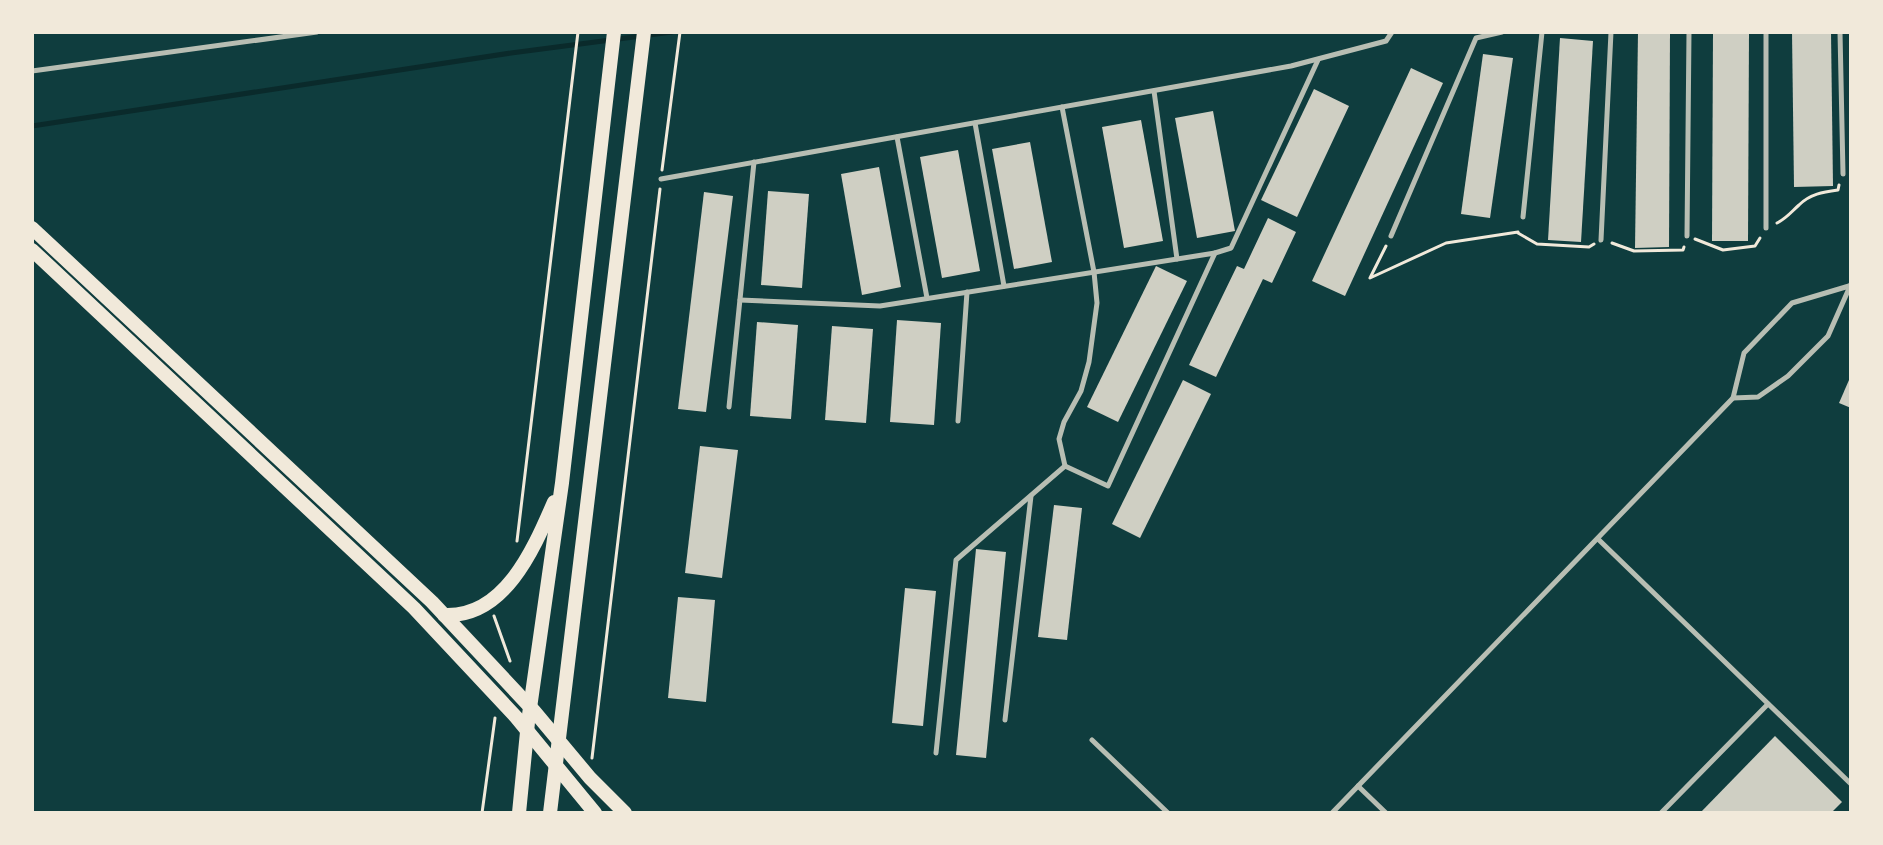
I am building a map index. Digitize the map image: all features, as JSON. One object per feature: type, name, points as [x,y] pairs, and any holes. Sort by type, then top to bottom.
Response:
[{"type":"main road","points":[[519,813],[530,708],[562,483],[614,32]]},
{"type":"main road","points":[[550,813],[644,32]]},
{"type":"main road","points":[[32,228],[444,615],[625,813]]},
{"type":"main road","points":[[32,250],[414,608],[528,731],[595,813]]},
{"type":"main road","points":[[444,615],[454,616],[477,608],[504,590],[534,547],[562,483]]},
{"type":"lane","points":[[32,71],[317,32]]},
{"type":"lane","points":[[661,179],[1319,59],[1386,41],[1392,32]]},
{"type":"lane","points":[[1391,236],[1476,38],[1502,32]]},
{"type":"lane","points":[[1523,217],[1542,32]]},
{"type":"lane","points":[[1601,240],[1611,32]]},
{"type":"lane","points":[[1687,236],[1689,32]]},
{"type":"lane","points":[[1766,32],[1766,228]]},
{"type":"lane","points":[[1840,32],[1843,174]]},
{"type":"lane","points":[[740,300],[880,306],[1231,248],[1319,59]]},
{"type":"lane","points":[[1154,91],[1177,259]]},
{"type":"lane","points":[[1062,107],[1094,272],[1097,303],[1089,362],[1081,391],[1064,422],[1059,439],[1065,466]]},
{"type":"lane","points":[[975,123],[1004,286]]},
{"type":"lane","points":[[897,137],[927,298]]},
{"type":"lane","points":[[729,407],[754,162]]},
{"type":"lane","points":[[1065,466],[1108,486],[1215,253]]},
{"type":"lane","points":[[1733,398],[1758,397],[1788,376],[1828,336],[1850,285]]},
{"type":"lane","points":[[1332,813],[1733,398],[1744,353],[1792,303],[1850,285]]},
{"type":"lane","points":[[958,421],[967,292]]},
{"type":"lane","points":[[936,753],[956,560],[1065,466]]},
{"type":"lane","points":[[1005,720],[1031,495]]},
{"type":"lane","points":[[1598,539],[1851,784]]},
{"type":"lane","points":[[1661,813],[1768,704]]},
{"type":"lane","points":[[1092,740],[1168,813]]},
{"type":"lane","points":[[1358,786],[1386,813]]},
{"type":"path","points":[[516,548],[578,32]]},
{"type":"path","points":[[590,778],[680,32]]},
{"type":"path","points":[[1391,236],[1370,278],[1446,243],[1518,233],[1523,217]]},
{"type":"path","points":[[490,601],[512,666],[504,681]]},
{"type":"path","points":[[482,813],[498,699]]},
{"type":"building","points":[[1638,32],[1670,32],[1669,247],[1635,248]]},
{"type":"building","points":[[1713,32],[1749,32],[1748,241],[1712,241]]},
{"type":"building","points":[[1792,32],[1831,32],[1833,186],[1794,187]]},
{"type":"building","points":[[1560,38],[1593,41],[1581,242],[1548,240]]},
{"type":"building","points":[[1483,54],[1513,58],[1490,218],[1461,214]]},
{"type":"building","points":[[1411,68],[1443,83],[1345,296],[1312,281]]},
{"type":"building","points":[[1314,89],[1349,106],[1297,217],[1261,200]]},
{"type":"building","points":[[1213,111],[1235,231],[1197,238],[1175,118]]},
{"type":"building","points":[[1141,120],[1163,241],[1124,248],[1102,127]]},
{"type":"building","points":[[1030,142],[1052,262],[1014,269],[992,149]]},
{"type":"building","points":[[958,150],[980,271],[942,278],[920,157]]},
{"type":"building","points":[[879,167],[901,287],[862,295],[841,174]]},
{"type":"building","points":[[768,191],[809,194],[802,288],[761,285]]},
{"type":"building","points":[[704,192],[733,196],[706,412],[678,409]]},
{"type":"building","points":[[1268,218],[1296,232],[1272,283],[1263,279],[1216,377],[1189,365],[1237,266],[1244,269]]},
{"type":"building","points":[[1156,266],[1187,281],[1118,422],[1087,407]]},
{"type":"building","points":[[897,320],[941,323],[934,425],[890,422]]},
{"type":"building","points":[[757,322],[798,325],[791,419],[750,416]]},
{"type":"building","points":[[832,326],[873,329],[866,423],[825,420]]},
{"type":"building","points":[[1183,380],[1211,394],[1140,538],[1112,524]]},
{"type":"building","points":[[1851,381],[1851,408],[1839,403]]},
{"type":"building","points":[[700,446],[738,450],[722,578],[685,573]]},
{"type":"building","points":[[1054,505],[1082,508],[1067,640],[1038,637]]},
{"type":"building","points":[[976,549],[1006,552],[986,758],[956,755]]},
{"type":"building","points":[[905,588],[936,591],[923,726],[892,723]]},
{"type":"building","points":[[678,597],[715,600],[706,702],[668,698]]},
{"type":"building","points":[[1775,736],[1842,802],[1831,813],[1700,813]]},
{"type":"waterway","points":[[32,126],[511,53],[672,32]]}]
